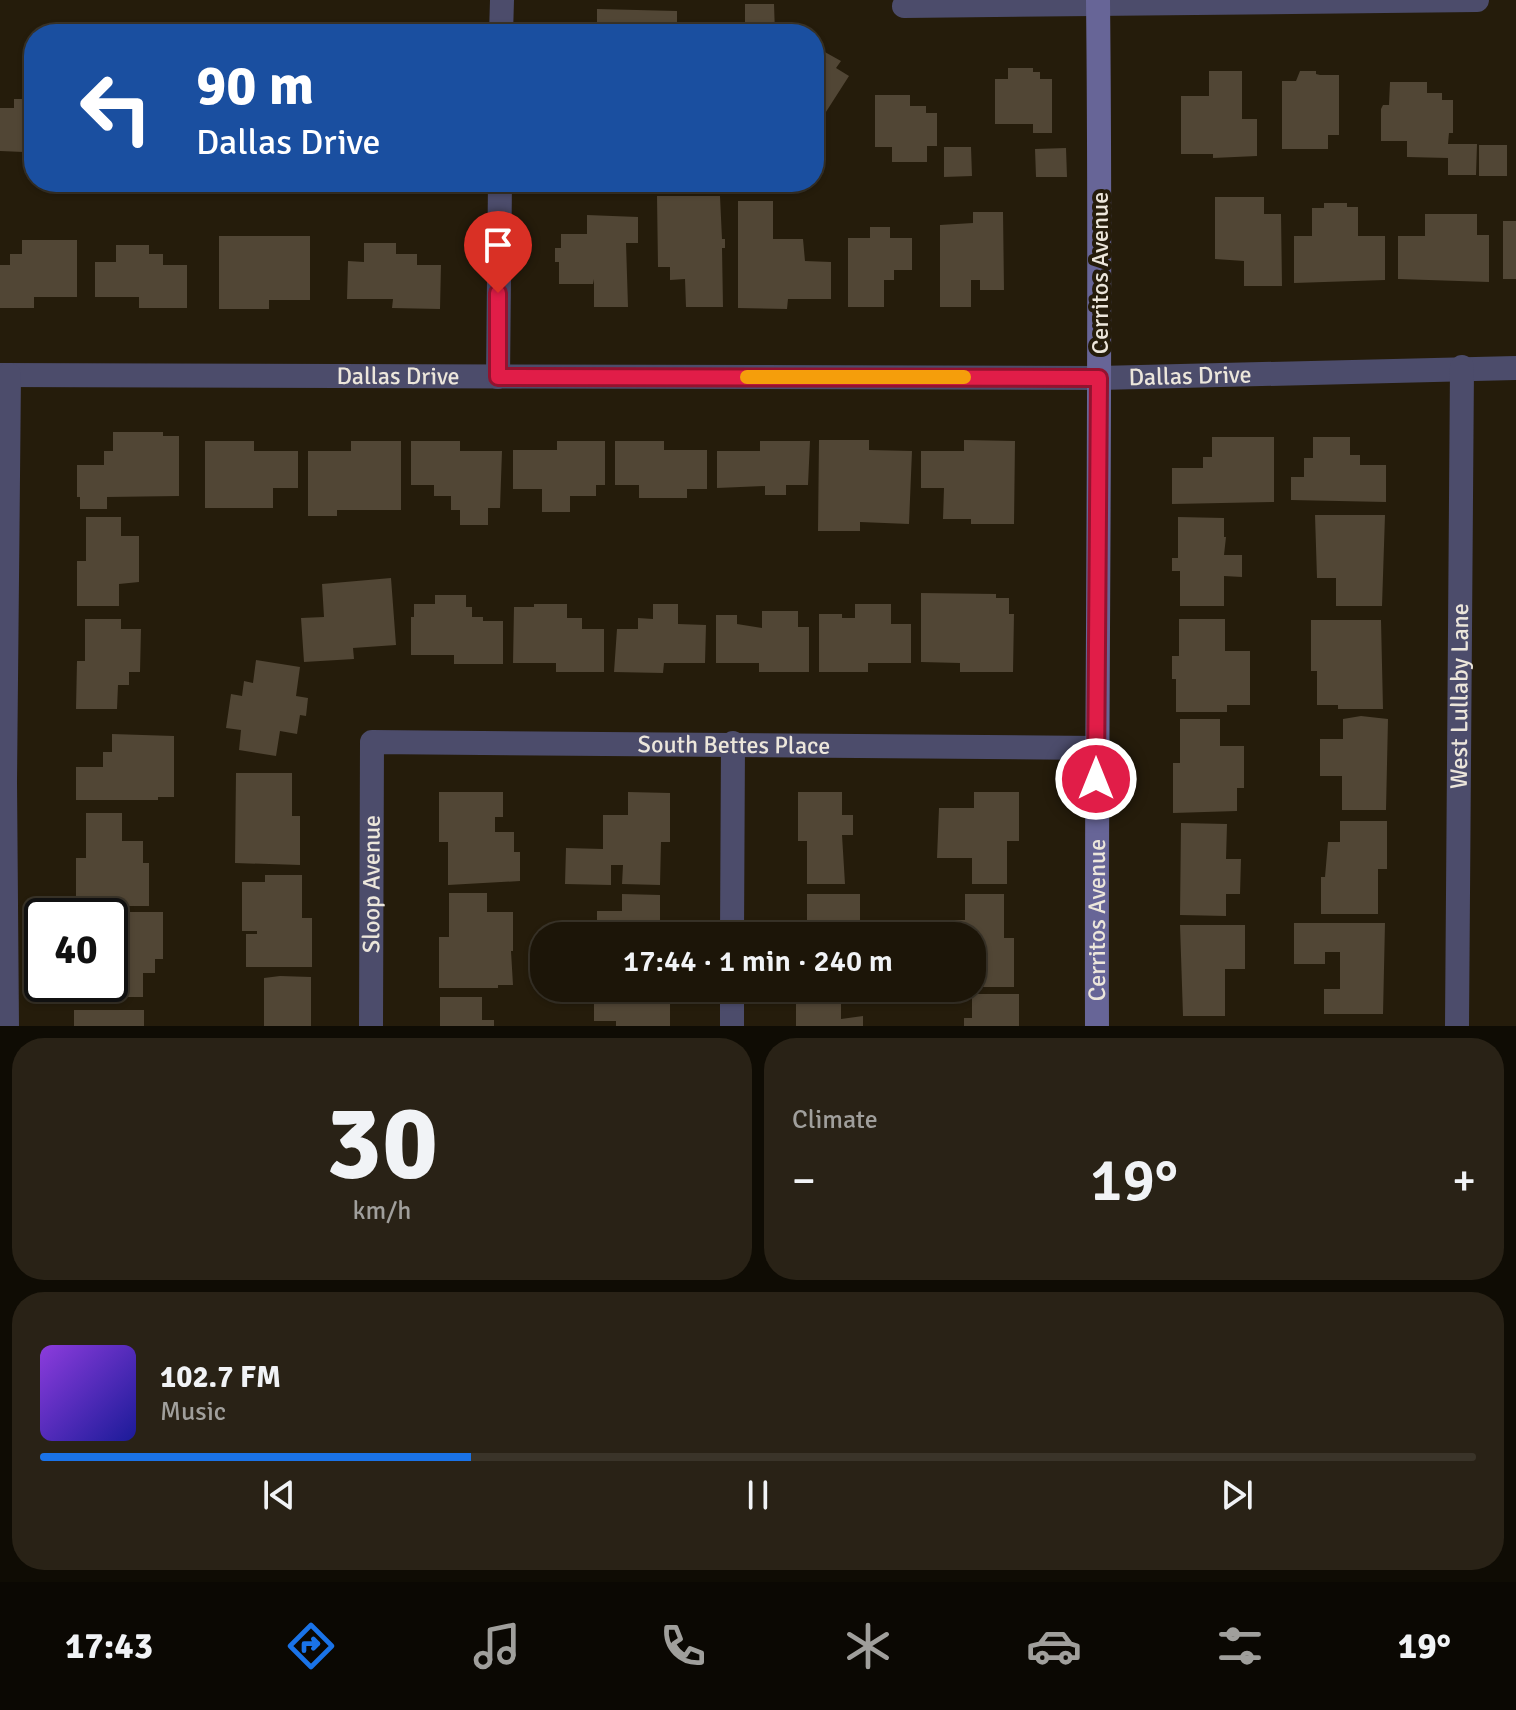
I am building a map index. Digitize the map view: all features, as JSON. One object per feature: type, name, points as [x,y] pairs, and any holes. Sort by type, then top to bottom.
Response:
[{"type":"street","points":[[501,24],[502,0]]},
{"type":"street","points":[[904,6],[1477,0]]},
{"type":"street","name":"Cerritos Avenue","points":[[1097,1026],[1098,2]]},
{"type":"street","points":[[498,377],[500,192]]},
{"type":"street","name":"West Lullaby Lane","points":[[1457,1026],[1462,367]]},
{"type":"street","name":"Dallas Drive","points":[[4,375],[1099,378],[1516,368]]},
{"type":"street","points":[[4,375],[2,782],[7,1026]]},
{"type":"street","name":"South Bettes Place","points":[[372,742],[1096,748]]},
{"type":"street","name":"Sloop Avenue","points":[[371,1026],[372,742]]},
{"type":"street","points":[[732,922],[733,743]]},
{"type":"street","points":[[732,1002],[732,1026]]},
{"type":"building","points":[[745,4],[774,4],[775,24],[745,24]]},
{"type":"building","points":[[597,9],[677,11],[677,24],[597,24]]},
{"type":"building","points":[[824,52],[841,61],[836,68],[849,76],[824,115]]},
{"type":"building","points":[[1008,68],[1033,68],[1033,72],[1040,72],[1040,79],[1052,79],[1052,133],[1033,133],[1033,124],[995,124],[995,79],[1008,79]]},
{"type":"building","points":[[1209,71],[1242,71],[1242,119],[1257,119],[1257,156],[1213,158],[1213,154],[1181,154],[1181,96],[1209,96]]},
{"type":"building","points":[[1300,71],[1339,75],[1339,135],[1328,135],[1328,149],[1282,149],[1282,81],[1296,81]]},
{"type":"building","points":[[1390,82],[1427,82],[1427,93],[1442,93],[1442,100],[1453,100],[1453,133],[1449,133],[1448,144],[1477,144],[1476,175],[1448,175],[1448,158],[1407,157],[1407,141],[1381,141],[1381,109],[1383,105],[1389,105]]},
{"type":"building","points":[[875,95],[910,95],[910,106],[926,106],[926,113],[937,113],[937,146],[927,146],[927,162],[892,162],[892,147],[875,147]]},
{"type":"building","points":[[14,99],[24,99],[24,152],[0,151],[0,108],[14,108]]},
{"type":"building","points":[[1479,145],[1507,145],[1507,176],[1479,176]]},
{"type":"building","points":[[944,147],[971,147],[972,176],[944,177]]},
{"type":"building","points":[[1066,148],[1067,177],[1036,177],[1035,149]]},
{"type":"building","points":[[657,196],[720,196],[722,239],[725,239],[725,248],[722,248],[723,307],[686,307],[685,279],[670,280],[670,267],[658,267]]},
{"type":"building","points":[[1215,197],[1264,197],[1264,214],[1281,214],[1282,286],[1244,286],[1244,261],[1215,259]]},
{"type":"building","points":[[738,201],[773,201],[773,239],[803,239],[805,261],[831,262],[831,299],[788,299],[787,309],[738,308]]},
{"type":"building","points":[[1324,203],[1347,203],[1347,207],[1358,207],[1358,236],[1385,236],[1385,280],[1294,283],[1294,236],[1312,236],[1312,208],[1324,208]]},
{"type":"building","points":[[973,212],[1003,212],[1004,290],[980,290],[980,280],[971,280],[971,307],[940,307],[940,225],[973,223]]},
{"type":"building","points":[[1425,214],[1477,214],[1477,235],[1489,235],[1489,282],[1398,279],[1398,236],[1425,236]]},
{"type":"building","points":[[587,215],[638,217],[638,243],[626,243],[628,307],[594,307],[594,279],[593,284],[559,284],[559,262],[555,262],[555,248],[561,248],[561,234],[587,234]]},
{"type":"building","points":[[1503,221],[1516,221],[1516,279],[1503,279]]},
{"type":"building","points":[[870,227],[890,227],[890,238],[912,238],[912,270],[894,270],[894,280],[884,280],[884,307],[848,307],[848,238],[870,238]]},
{"type":"building","points":[[219,236],[310,236],[310,300],[269,300],[269,309],[219,309]]},
{"type":"building","points":[[22,240],[77,240],[77,297],[34,297],[34,308],[0,308],[0,265],[10,265],[10,254],[22,254]]},
{"type":"building","points":[[364,243],[396,243],[396,254],[417,254],[417,265],[441,265],[440,309],[392,308],[393,299],[347,299],[348,261],[364,262]]},
{"type":"building","points":[[116,245],[149,245],[149,254],[163,254],[163,265],[187,265],[187,308],[139,308],[139,297],[95,297],[95,262],[116,262]]},
{"type":"building","points":[[113,432],[163,432],[163,436],[179,436],[179,496],[107,497],[107,509],[80,509],[77,465],[104,465],[104,451],[113,451]]},
{"type":"building","points":[[1212,437],[1274,437],[1274,502],[1172,504],[1172,468],[1203,468],[1203,457],[1212,457]]},
{"type":"building","points":[[1313,437],[1350,437],[1350,455],[1360,455],[1360,465],[1386,465],[1386,502],[1291,500],[1291,477],[1304,477],[1304,458],[1313,458]]},
{"type":"building","points":[[819,440],[869,440],[869,450],[912,451],[909,524],[860,522],[860,531],[818,531]]},
{"type":"building","points":[[964,440],[1015,441],[1014,524],[971,524],[971,519],[943,519],[944,488],[921,488],[921,451],[964,451]]},
{"type":"building","points":[[205,441],[254,441],[254,451],[298,451],[298,488],[273,488],[273,508],[205,508]]},
{"type":"building","points":[[351,441],[401,441],[401,510],[337,510],[337,516],[308,516],[308,451],[351,451]]},
{"type":"building","points":[[411,441],[460,441],[460,451],[502,451],[500,508],[488,508],[488,525],[460,525],[460,510],[451,510],[451,496],[434,496],[434,485],[411,485]]},
{"type":"building","points":[[557,441],[605,441],[605,485],[596,485],[596,496],[570,496],[570,512],[542,512],[542,489],[513,489],[513,450],[557,450]]},
{"type":"building","points":[[615,441],[664,441],[664,450],[707,450],[707,489],[687,489],[687,498],[639,498],[639,485],[615,485]]},
{"type":"building","points":[[760,441],[810,441],[808,485],[786,485],[786,495],[765,495],[765,486],[717,488],[717,451],[760,451]]},
{"type":"building","points":[[1315,515],[1385,515],[1382,606],[1336,606],[1336,578],[1317,578]]},
{"type":"building","points":[[86,517],[121,517],[121,536],[139,536],[139,582],[119,584],[119,606],[77,606],[77,561],[86,561]]},
{"type":"building","points":[[1178,517],[1224,518],[1224,555],[1242,555],[1242,577],[1224,576],[1224,606],[1180,606],[1180,571],[1172,571],[1172,558],[1178,558]]},
{"type":"building","points":[[391,578],[396,645],[353,648],[354,659],[304,662],[301,618],[324,617],[322,584]]},
{"type":"building","points":[[921,593],[996,594],[996,598],[1009,598],[1009,614],[1014,614],[1013,672],[960,672],[960,663],[921,662]]},
{"type":"building","points":[[435,595],[466,595],[466,607],[472,607],[472,617],[483,617],[483,621],[503,621],[503,664],[454,664],[454,655],[411,655],[414,604],[435,604]]},
{"type":"building","points":[[534,604],[567,604],[567,618],[582,618],[582,629],[604,629],[604,672],[556,672],[556,663],[513,663],[514,607],[534,607]]},
{"type":"building","points":[[653,604],[678,604],[678,624],[706,625],[705,663],[664,663],[663,673],[614,672],[617,629],[638,629],[638,618],[653,619]]},
{"type":"building","points":[[855,604],[891,604],[891,624],[911,624],[911,663],[868,663],[868,672],[819,672],[819,614],[842,614],[842,618],[855,618]]},
{"type":"building","points":[[762,611],[798,611],[798,627],[809,627],[809,672],[759,672],[759,663],[716,663],[716,615],[737,615],[737,624],[762,628]]},
{"type":"building","points":[[85,619],[121,619],[121,629],[141,629],[140,672],[129,672],[129,685],[118,685],[117,709],[76,709],[77,661],[85,661]]},
{"type":"building","points":[[1179,619],[1225,619],[1225,651],[1250,651],[1250,705],[1227,705],[1227,712],[1176,712],[1172,656],[1179,656]]},
{"type":"building","points":[[1311,620],[1381,620],[1383,709],[1338,709],[1338,705],[1317,705],[1317,671],[1311,671]]},
{"type":"building","points":[[256,660],[300,667],[296,696],[308,698],[306,716],[300,715],[297,734],[280,731],[276,756],[239,750],[241,730],[226,728],[231,694],[242,696],[244,681],[253,683]]},
{"type":"building","points":[[1361,716],[1388,719],[1386,810],[1342,810],[1342,776],[1320,776],[1320,739],[1343,739],[1343,719]]},
{"type":"building","points":[[1180,719],[1220,719],[1220,746],[1244,746],[1244,788],[1237,788],[1237,811],[1173,813],[1173,763],[1180,763]]},
{"type":"building","points":[[112,734],[174,736],[174,797],[158,797],[158,800],[76,800],[76,767],[103,767],[103,752],[112,752]]},
{"type":"building","points":[[236,773],[292,773],[292,816],[300,816],[300,865],[235,863]]},
{"type":"building","points":[[439,792],[503,792],[503,817],[495,817],[495,832],[514,832],[514,852],[520,852],[520,881],[448,885],[448,842],[439,842]]},
{"type":"building","points":[[628,792],[670,793],[670,842],[661,842],[660,885],[622,884],[623,865],[611,865],[611,885],[565,884],[566,848],[603,849],[603,815],[628,815]]},
{"type":"building","points":[[798,792],[842,792],[842,815],[853,815],[853,835],[842,835],[845,884],[807,884],[807,841],[798,841]]},
{"type":"building","points":[[974,792],[1019,792],[1019,841],[1007,841],[1007,884],[972,884],[972,858],[937,858],[939,808],[974,808]]},
{"type":"building","points":[[86,813],[122,813],[122,841],[143,841],[143,863],[149,863],[149,906],[128,906],[128,898],[76,898],[76,858],[86,858]]},
{"type":"building","points":[[1340,821],[1387,821],[1387,869],[1378,869],[1378,914],[1321,914],[1321,877],[1325,877],[1328,842],[1340,842]]},
{"type":"building","points":[[1181,823],[1227,824],[1226,859],[1241,859],[1240,894],[1226,894],[1226,916],[1180,915]]},
{"type":"building","points":[[265,875],[302,875],[302,918],[312,918],[312,967],[246,967],[246,934],[257,934],[257,931],[242,931],[242,882],[265,882]]},
{"type":"building","points":[[449,893],[487,893],[487,912],[513,912],[513,985],[439,988],[439,937],[449,937]]},
{"type":"building","points":[[622,894],[660,895],[660,922],[597,922],[597,911],[622,911]]},
{"type":"building","points":[[807,894],[860,894],[860,922],[807,922]]},
{"type":"building","points":[[965,894],[1004,894],[1004,938],[1014,938],[1014,987],[986,987],[986,922],[944,922],[965,920]]},
{"type":"building","points":[[128,912],[163,912],[163,959],[155,959],[155,973],[143,973],[143,997],[128,997]]},
{"type":"building","points":[[1294,923],[1385,923],[1383,1014],[1324,1014],[1324,989],[1340,989],[1340,952],[1325,952],[1325,964],[1294,964]]},
{"type":"building","points":[[1180,925],[1245,925],[1245,969],[1225,969],[1225,1016],[1183,1016]]},
{"type":"building","points":[[311,977],[311,1026],[264,1026],[264,978]]},
{"type":"building","points":[[986,994],[1019,994],[1019,1026],[964,1026],[964,1018],[972,1018],[972,1002],[986,1002]]},
{"type":"building","points":[[440,997],[482,997],[482,1020],[494,1020],[494,1026],[440,1026]]},
{"type":"building","points":[[594,1002],[670,1002],[670,1026],[616,1026],[616,1021],[594,1021]]},
{"type":"building","points":[[796,1002],[841,1002],[841,1019],[863,1016],[863,1026],[796,1026]]},
{"type":"building","points":[[74,1010],[144,1010],[144,1026],[74,1026]]},
{"type":"slow traffic","points":[[747,377],[964,377]]},
{"type":"route","points":[[498,293],[498,377],[1099,378],[1096,779]]}]
